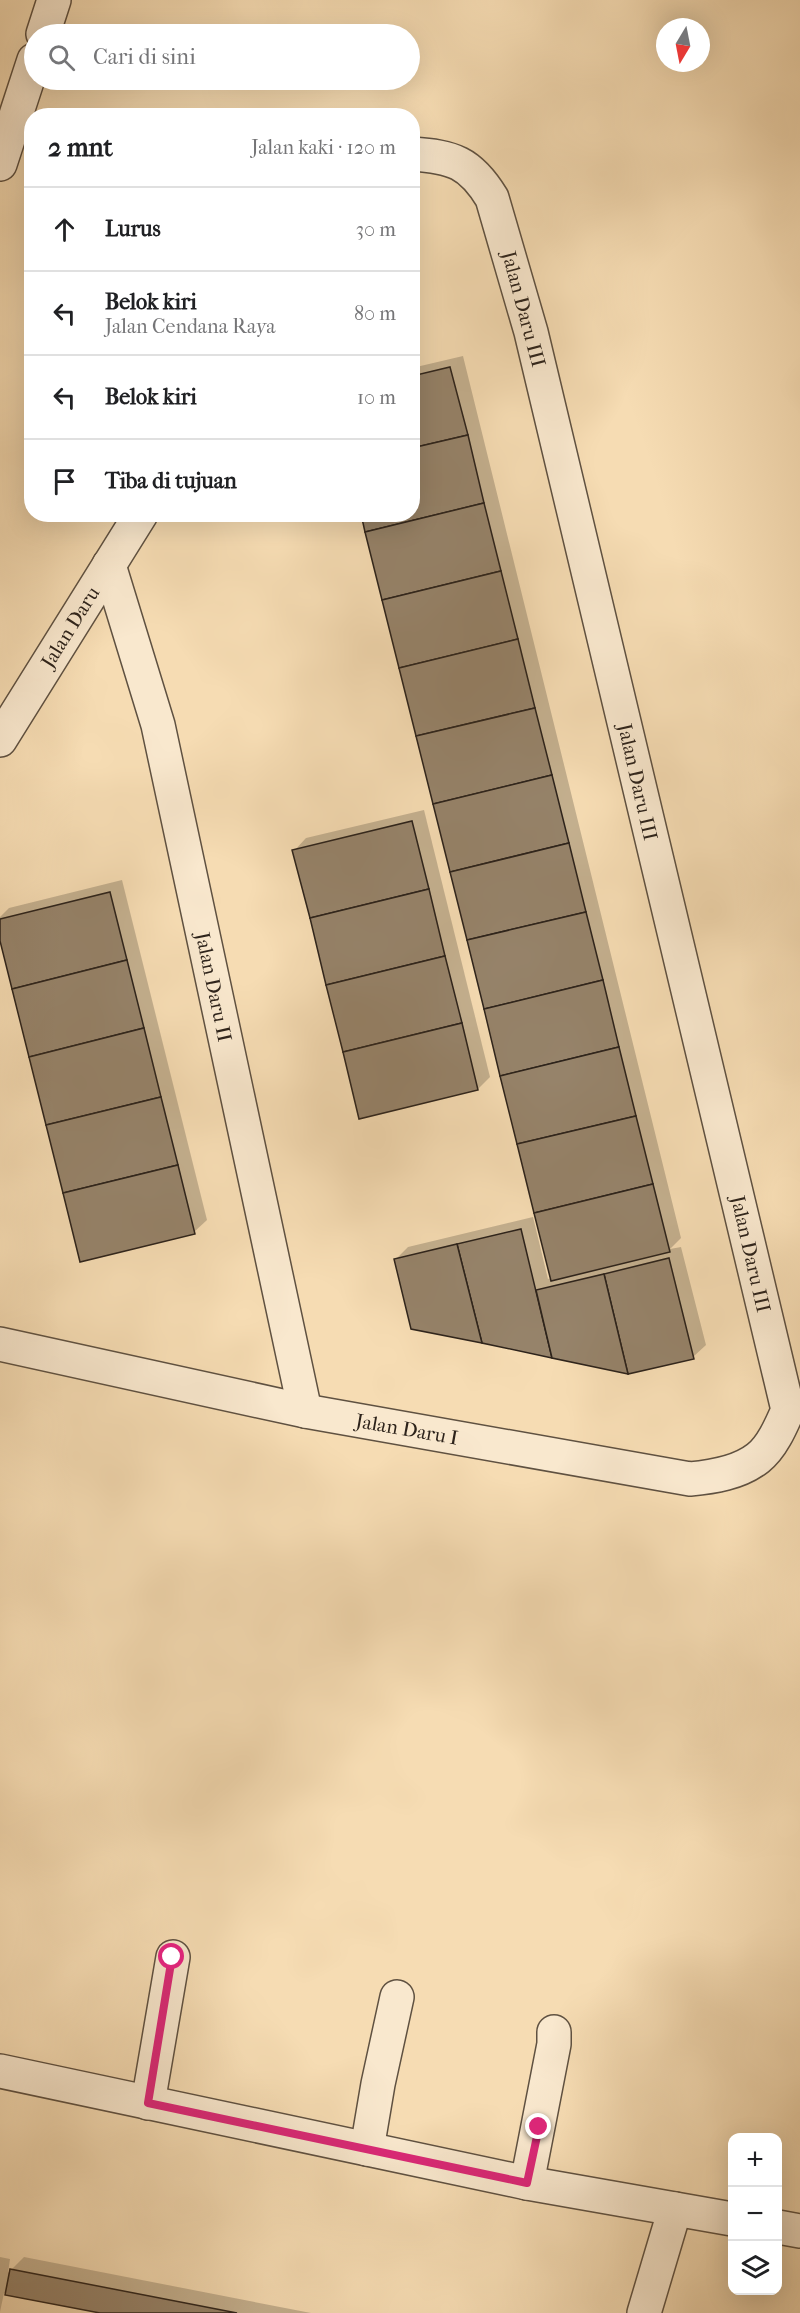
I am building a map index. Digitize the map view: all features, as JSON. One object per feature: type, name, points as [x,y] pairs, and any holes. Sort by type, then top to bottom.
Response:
[{"type":"street","points":[[46,24],[54,0]]},
{"type":"street","points":[[0,164],[24,90]]},
{"type":"street","name":"Jalan Daru III","points":[[420,155],[436,156],[464,165],[482,181],[492,198],[531,332],[788,1410]]},
{"type":"street","name":"Jalan Daru","points":[[0,740],[136,522]]},
{"type":"street","name":"Jalan Daru II","points":[[109,565],[158,725],[305,1411]]},
{"type":"street","name":"Jalan Daru I","points":[[0,1344],[305,1411],[690,1479],[722,1476],[758,1458],[778,1432],[788,1410]]},
{"type":"street","points":[[148,2103],[172,1957]]},
{"type":"street","points":[[367,2149],[397,1997]]},
{"type":"street","points":[[527,2183],[554,2044],[554,2032]]},
{"type":"street","points":[[0,2071],[527,2183],[728,2218]]},
{"type":"street","points":[[644,2313],[675,2209]]},
{"type":"street","points":[[782,2228],[800,2231]]},
{"type":"building","points":[[450,367],[468,435],[420,446],[420,374]]},
{"type":"building","points":[[468,435],[484,503],[420,519],[420,446]]},
{"type":"building","points":[[484,503],[501,571],[382,600],[365,532],[406,522],[420,522],[420,519]]},
{"type":"building","points":[[363,522],[406,522],[365,532]]},
{"type":"building","points":[[501,571],[518,639],[399,668],[382,600]]},
{"type":"building","points":[[518,639],[535,708],[416,736],[399,668]]},
{"type":"building","points":[[535,708],[552,775],[433,804],[416,736]]},
{"type":"building","points":[[552,775],[569,843],[450,872],[433,804]]},
{"type":"building","points":[[412,821],[429,889],[310,918],[292,850]]},
{"type":"building","points":[[569,843],[586,912],[467,940],[450,872]]},
{"type":"building","points":[[429,889],[445,956],[326,985],[310,918]]},
{"type":"building","points":[[110,892],[127,960],[12,989],[0,941],[0,919]]},
{"type":"building","points":[[586,912],[603,980],[484,1009],[467,940]]},
{"type":"building","points":[[445,956],[462,1023],[343,1052],[326,985]]},
{"type":"building","points":[[127,960],[144,1028],[29,1057],[12,989]]},
{"type":"building","points":[[603,980],[619,1047],[500,1076],[484,1009]]},
{"type":"building","points":[[462,1023],[478,1090],[359,1119],[343,1052]]},
{"type":"building","points":[[144,1028],[161,1097],[46,1125],[29,1057]]},
{"type":"building","points":[[619,1047],[636,1116],[517,1144],[500,1076]]},
{"type":"building","points":[[161,1097],[178,1165],[63,1193],[46,1125]]},
{"type":"building","points":[[636,1116],[653,1184],[534,1213],[517,1144]]},
{"type":"building","points":[[178,1165],[195,1234],[80,1262],[63,1193]]},
{"type":"building","points":[[653,1184],[670,1252],[551,1281],[534,1213]]},
{"type":"building","points":[[521,1229],[552,1358],[482,1343],[457,1244]]},
{"type":"building","points":[[457,1244],[482,1343],[411,1329],[394,1259]]},
{"type":"building","points":[[669,1258],[694,1359],[628,1374],[604,1274]]},
{"type":"building","points":[[604,1274],[628,1374],[552,1358],[536,1290]]},
{"type":"building","points":[[10,2269],[237,2313],[100,2313],[5,2295]]},
{"type":"route","points":[[172,1957],[148,2103],[527,2183],[539,2127]]}]
